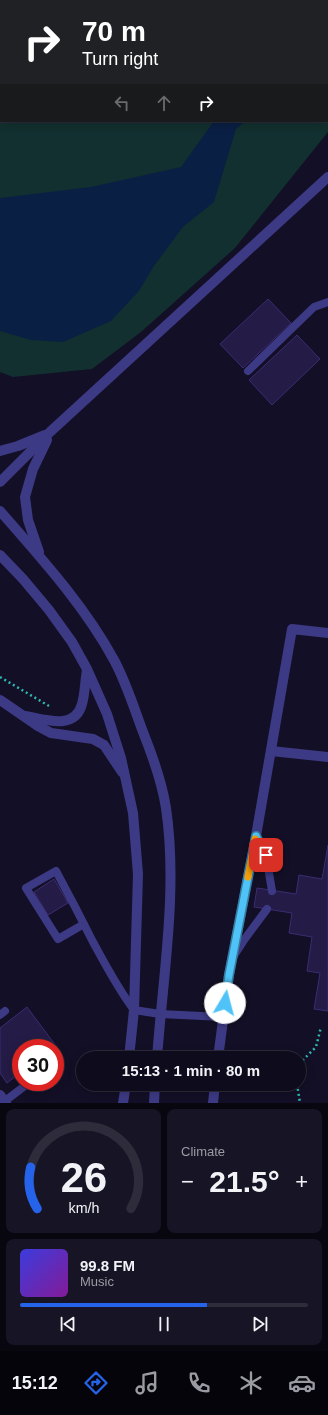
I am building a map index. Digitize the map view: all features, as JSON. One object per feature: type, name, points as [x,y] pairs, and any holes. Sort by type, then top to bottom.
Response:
[{"type":"street","points":[[0,482],[50,432],[328,177]]},
{"type":"street","points":[[0,451],[18,446],[50,432]]},
{"type":"street","points":[[41,558],[28,520],[25,497],[33,469],[50,432]]},
{"type":"street","points":[[0,511],[41,558],[92,624],[114,660],[133,703],[159,776],[166,807],[170,851],[170,910],[157,1051]]},
{"type":"street","points":[[0,556],[23,579],[49,610],[72,642],[87,669],[108,714],[126,778],[133,813],[138,874],[134,1010],[130,1051]]},
{"type":"street","points":[[219,1051],[232,958],[256,836],[292,629],[328,633]]},
{"type":"street","points":[[24,716],[65,722],[75,716],[82,705],[87,669]]},
{"type":"street","points":[[0,700],[51,733],[93,739],[104,745],[126,778]]},
{"type":"street","points":[[271,751],[328,757]]},
{"type":"street","points":[[124,1103],[125,1091]]},
{"type":"street","points":[[154,1103],[155,1091]]},
{"type":"street","points":[[213,1103],[214,1091]]},
{"type":"lane","points":[[248,371],[314,307],[328,302]]},
{"type":"lane","points":[[256,836],[266,855],[272,891]]},
{"type":"lane","points":[[84,924],[58,940],[26,888],[56,871],[121,993],[134,1010],[160,1014],[223,1017]]},
{"type":"lane","points":[[232,958],[267,909]]},
{"type":"lane","points":[[4,1100],[17,1091]]},
{"type":"path","points":[[0,677],[50,706]]},
{"type":"path","points":[[306,1057],[316,1047],[321,1027]]},
{"type":"path","points":[[298,1091],[300,1103]]},
{"type":"green space","points":[[0,122],[328,122],[328,132],[235,248],[141,332],[92,369],[13,377],[0,372]]},
{"type":"water","points":[[213,122],[244,122],[236,129],[214,202],[183,227],[154,266],[139,291],[111,321],[63,342],[31,340],[0,331],[0,198],[91,187],[181,167]]},
{"type":"building","points":[[268,299],[291,323],[243,368],[220,344]]},
{"type":"building","points":[[297,335],[320,359],[272,405],[249,380]]},
{"type":"building","points":[[328,845],[328,1011],[314,1009],[320,973],[307,971],[312,937],[289,933],[292,913],[254,907],[257,888],[296,894],[299,875],[322,879]]},
{"type":"building","points":[[54,879],[68,903],[48,915],[34,892]]},
{"type":"building","points":[[27,1007],[51,1039],[12,1039],[12,1079],[7,1083],[0,1073],[0,1028]]},
{"type":"slow traffic","points":[[248,877],[255,839]]},
{"type":"route","points":[[225,1003],[256,836],[266,855]]}]
